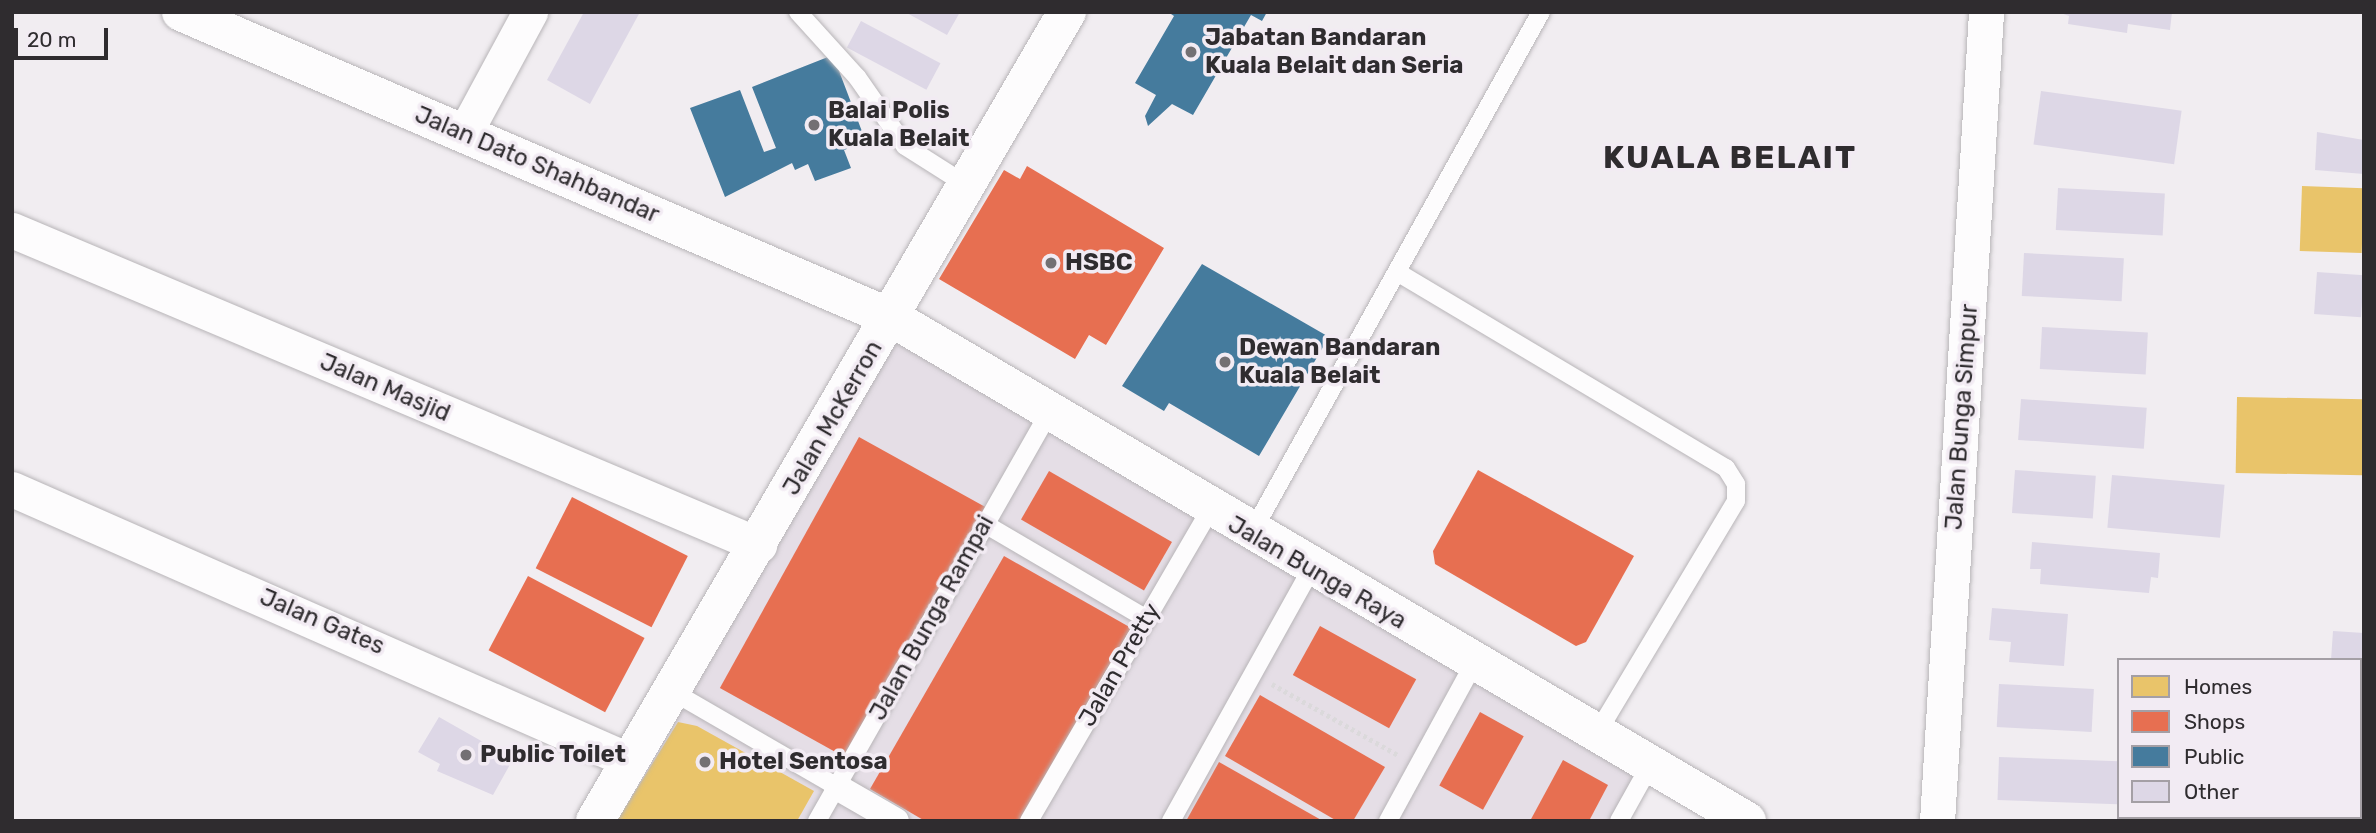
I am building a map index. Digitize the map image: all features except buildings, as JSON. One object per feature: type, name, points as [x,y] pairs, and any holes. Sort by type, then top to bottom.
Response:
[{"type":"street","name":"Jalan Dato Shahbandar","points":[[181,12],[228,21],[464,134],[892,318]]},
{"type":"street","points":[[464,134],[530,12]]},
{"type":"street","name":"Jalan McKerron","points":[[595,821],[628,760],[759,545],[892,318],[1067,12]]},
{"type":"street","name":"Jalan Bunga Simpur","points":[[1937,821],[1986,12]]},
{"type":"street","name":"Jalan Masjid","points":[[12,230],[759,545]]},
{"type":"street","name":"Jalan Bunga Raya","points":[[892,318],[1048,415],[1473,665],[1747,821]]},
{"type":"street","name":"Jalan Gates","points":[[12,489],[628,760]]},
{"type":"street","points":[[837,787],[896,821]]},
{"type":"lane","points":[[798,12],[857,77],[905,146],[968,186]]},
{"type":"lane","points":[[1251,534],[1541,12]]},
{"type":"lane","points":[[1397,272],[1726,468],[1736,484],[1736,501],[1596,735]]},
{"type":"lane","name":"Jalan Bunga Rampai","points":[[817,821],[1048,415]]},
{"type":"lane","name":"Jalan Pretty","points":[[1029,821],[1210,510]]},
{"type":"lane","points":[[985,524],[1147,619]]},
{"type":"lane","points":[[1171,821],[1311,569]]},
{"type":"lane","points":[[1388,821],[1473,665]]},
{"type":"lane","points":[[670,690],[837,787]]},
{"type":"lane","points":[[1619,821],[1649,766]]},
{"type":"path","points":[[1253,673],[1418,766]]},
{"type":"shaded area","points":[[892,318],[1649,767],[1618,821],[599,821]]},
{"type":"place","name":"Jabatan Bandaran Kuala Belait dan Seria","points":[[1191,52]]},
{"type":"place","name":"Balai Polis Kuala Belait","points":[[814,125]]},
{"type":"place","name":"HSBC","points":[[1051,263]]},
{"type":"place","name":"Dewan Bandaran Kuala Belait","points":[[1225,362]]},
{"type":"place","name":"Public Toilet","points":[[466,755]]},
{"type":"place","name":"Hotel Sentosa","points":[[705,762]]},
{"type":"district","name":"KUALA BELAIT","points":[[1730,157]]}]
